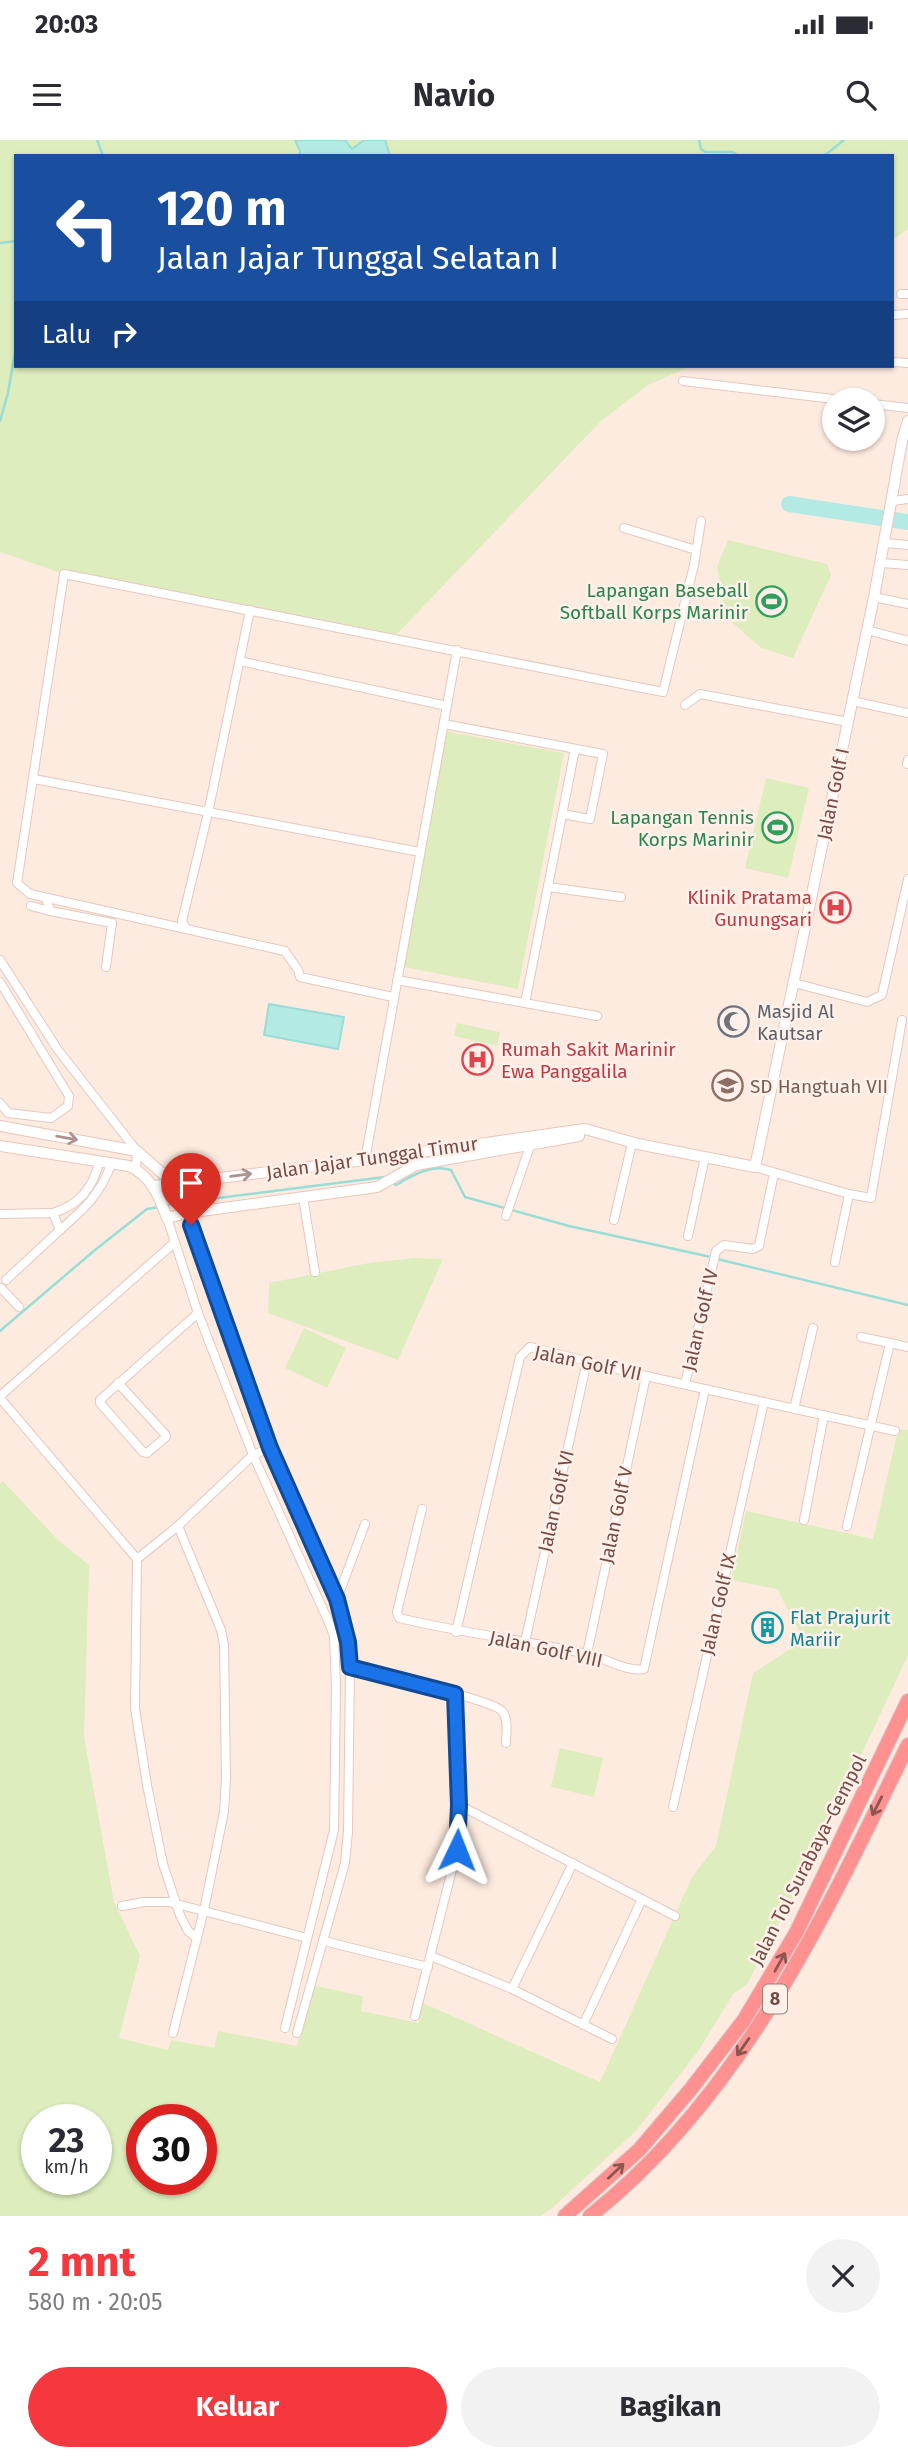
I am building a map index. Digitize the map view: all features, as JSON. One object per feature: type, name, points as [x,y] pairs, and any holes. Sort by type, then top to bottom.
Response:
[{"type":"highway","name":"Jalan Tol Surabaya–Gempol","points":[[565,2216],[639,2150],[698,2081],[744,2020],[796,1933],[908,1701]]},
{"type":"highway","name":"Jalan Tol Surabaya–Gempol","points":[[590,2216],[651,2162],[684,2126],[760,2023],[811,1937],[908,1745]]},
{"type":"main road","name":"Jalan Golf I","points":[[754,1167],[867,631],[908,421]]},
{"type":"main road","points":[[0,1126],[137,1151],[174,1184],[186,1211]]},
{"type":"main road","name":"Jalan Jajar Tunggal Timur","points":[[166,1215],[377,1187],[416,1165],[585,1129],[632,1143],[754,1167]]},
{"type":"main road","name":"Jalan Jajar Tunggal Timur","points":[[154,1188],[531,1141]]},
{"type":"main road","points":[[0,1146],[129,1166],[154,1188],[166,1215]]},
{"type":"street","points":[[683,381],[822,398]]},
{"type":"street","points":[[885,405],[908,408]]},
{"type":"street","points":[[893,500],[908,499]]},
{"type":"street","points":[[393,997],[300,977],[285,951],[30,894],[17,883],[64,574],[663,692],[701,521]]},
{"type":"street","points":[[624,528],[696,550]]},
{"type":"street","points":[[885,543],[908,545]]},
{"type":"street","points":[[881,563],[908,565]]},
{"type":"street","points":[[874,597],[908,604]]},
{"type":"street","points":[[186,929],[182,921],[208,813],[250,610]]},
{"type":"street","points":[[867,631],[908,640]]},
{"type":"street","points":[[365,1160],[457,650]]},
{"type":"street","points":[[240,661],[447,706]]},
{"type":"street","points":[[685,705],[700,694],[848,722]]},
{"type":"street","points":[[852,701],[908,713]]},
{"type":"street","points":[[444,723],[603,754],[590,819],[562,814]]},
{"type":"street","points":[[525,1003],[575,749]]},
{"type":"street","points":[[34,779],[420,852]]},
{"type":"street","points":[[794,982],[867,1002],[882,995],[908,880]]},
{"type":"street","points":[[548,887],[621,897]]},
{"type":"street","points":[[46,898],[50,911]]},
{"type":"street","points":[[31,906],[112,923],[106,967]]},
{"type":"street","points":[[0,960],[58,1050],[137,1151],[136,1170]]},
{"type":"street","points":[[397,979],[597,1016]]},
{"type":"street","points":[[0,982],[68,1092],[68,1105],[55,1116],[47,1117],[8,1113],[0,1103]]},
{"type":"street","points":[[754,1167],[872,1198],[902,1020]]},
{"type":"street","points":[[506,1216],[531,1141]]},
{"type":"street","points":[[614,1220],[632,1143]]},
{"type":"street","points":[[688,1236],[705,1157]]},
{"type":"street","points":[[0,1214],[53,1213],[68,1208],[78,1202],[105,1163]]},
{"type":"street","points":[[19,1307],[2,1283],[94,1199],[104,1184],[105,1163]]},
{"type":"street","name":"Jalan Golf IV","points":[[685,1384],[716,1251],[724,1245],[753,1249],[759,1246],[774,1174]]},
{"type":"street","points":[[835,1262],[849,1194]]},
{"type":"street","points":[[303,1197],[315,1272]]},
{"type":"street","points":[[186,1211],[270,1448],[337,1599],[348,1642],[348,1832],[345,1863],[297,2033]]},
{"type":"street","points":[[53,1213],[60,1230]]},
{"type":"street","points":[[166,1215],[198,1313],[253,1455],[334,1637],[334,1830],[285,2028]]},
{"type":"street","points":[[174,1243],[0,1397],[136,1559],[135,1708],[147,1786],[163,1864],[188,1931],[197,1937]]},
{"type":"street","points":[[118,1383],[165,1434],[166,1437],[147,1453],[143,1452],[100,1404],[100,1400],[118,1383],[198,1313]]},
{"type":"street","points":[[794,1409],[813,1328]]},
{"type":"street","points":[[861,1337],[908,1347]]},
{"type":"street","points":[[847,1526],[890,1343]]},
{"type":"street","name":"Jalan Golf VII","points":[[456,1632],[520,1357],[530,1347],[646,1376],[895,1431]]},
{"type":"street","name":"Jalan Golf VI","points":[[524,1642],[587,1361]]},
{"type":"street","name":"Jalan Golf V","points":[[587,1654],[646,1376]]},
{"type":"street","name":"Jalan Golf VIII","points":[[422,1509],[397,1616],[399,1618],[456,1632],[587,1654],[634,1670],[642,1670],[646,1667],[705,1389]]},
{"type":"street","name":"Jalan Golf IX","points":[[673,1807],[764,1402]]},
{"type":"street","points":[[804,1520],[824,1415]]},
{"type":"street","points":[[136,1559],[178,1525],[253,1455],[270,1448]]},
{"type":"street","points":[[337,1599],[365,1524]]},
{"type":"street","points":[[173,2033],[204,1910],[224,1812],[226,1777],[222,1630],[178,1525]]},
{"type":"street","points":[[350,1667],[494,1706],[502,1711],[506,1722],[506,1743]]},
{"type":"street","points":[[415,2016],[457,1850],[459,1805],[455,1694]]},
{"type":"street","points":[[459,1805],[675,1916]]},
{"type":"street","points":[[334,1830],[348,1832]]},
{"type":"street","points":[[512,1989],[573,1863]]},
{"type":"street","points":[[583,2025],[642,1899]]},
{"type":"street","points":[[122,1906],[144,1902],[176,1903],[307,1938]]},
{"type":"street","points":[[324,1941],[428,1967]]},
{"type":"street","points":[[431,1956],[512,1989],[611,2039]]},
{"type":"green space","points":[[0,140],[908,140],[908,229],[894,239],[894,154],[14,154],[14,368],[687,368],[648,385],[601,421],[394,637],[64,574],[0,552]]},
{"type":"green space","name":"Lapangan Baseball Softball Korps Marinir","points":[[728,540],[827,564],[831,575],[793,658],[761,648],[725,616],[717,567]]},
{"type":"green space","points":[[445,731],[564,753],[518,989],[404,967]]},
{"type":"green space","name":"Lapangan Tennis Korps Marinir","points":[[766,778],[809,788],[788,878],[745,868]]},
{"type":"green space","points":[[457,1023],[500,1032],[497,1046],[454,1036]]},
{"type":"green space","points":[[415,1258],[443,1259],[398,1360],[268,1313],[269,1283],[369,1263]]},
{"type":"green space","points":[[304,1328],[346,1348],[327,1388],[285,1368]]},
{"type":"green space","points":[[900,1429],[908,1430],[908,1655],[811,1862],[747,1984],[733,1994],[699,2050],[636,2131],[551,2209],[541,2216],[0,2216],[0,1484],[3,1481],[58,1540],[89,1565],[84,1737],[114,1902],[140,1956],[119,2038],[168,2050],[171,2040],[214,2048],[218,2031],[297,2046],[311,1985],[363,1996],[361,2011],[418,2023],[423,2003],[600,2082],[692,1877],[716,1846],[753,1673],[804,1640],[777,1589],[731,1580],[746,1511],[873,1539],[896,1439]]},
{"type":"green space","points":[[560,1748],[603,1758],[594,1797],[551,1787]]},
{"type":"water","points":[[295,140],[345,140],[352,149],[364,140],[385,140],[389,154],[299,154]]},
{"type":"water","points":[[269,1004],[344,1017],[338,1049],[264,1035]]},
{"type":"waterway","points":[[97,140],[102,154]]},
{"type":"waterway","points":[[699,140],[701,149],[705,152],[736,154]]},
{"type":"waterway","points":[[826,154],[844,140]]},
{"type":"waterway","points":[[0,243],[14,241]]},
{"type":"waterway","points":[[0,421],[14,358]]},
{"type":"waterway","points":[[789,504],[908,522]]},
{"type":"waterway","points":[[393,1183],[396,1185],[429,1169],[451,1170],[465,1197],[569,1226],[711,1257]]},
{"type":"waterway","points":[[186,1202],[385,1177]]},
{"type":"waterway","points":[[166,1205],[180,1203]]},
{"type":"waterway","points":[[0,1331],[147,1209],[159,1207]]},
{"type":"waterway","points":[[717,1259],[908,1305]]},
{"type":"place","name":"Lapangan Baseball Softball Korps Marinir","points":[[771,601]]},
{"type":"place","name":"Lapangan Tennis Korps Marinir","points":[[777,828]]},
{"type":"place","name":"Klinik Pratama Gunungsari","points":[[835,908]]},
{"type":"place","name":"Masjid Al Kautsar","points":[[734,1022]]},
{"type":"place","name":"Rumah Sakit Marinir Ewa Panggalila","points":[[478,1060]]},
{"type":"place","name":"SD Hangtuah VII","points":[[727,1086]]},
{"type":"place","name":"Flat Prajurit Mariir","points":[[767,1628]]},
{"type":"route","points":[[191,1225],[270,1448],[337,1599],[348,1642],[350,1667],[455,1694],[459,1805],[457,1850]]}]
